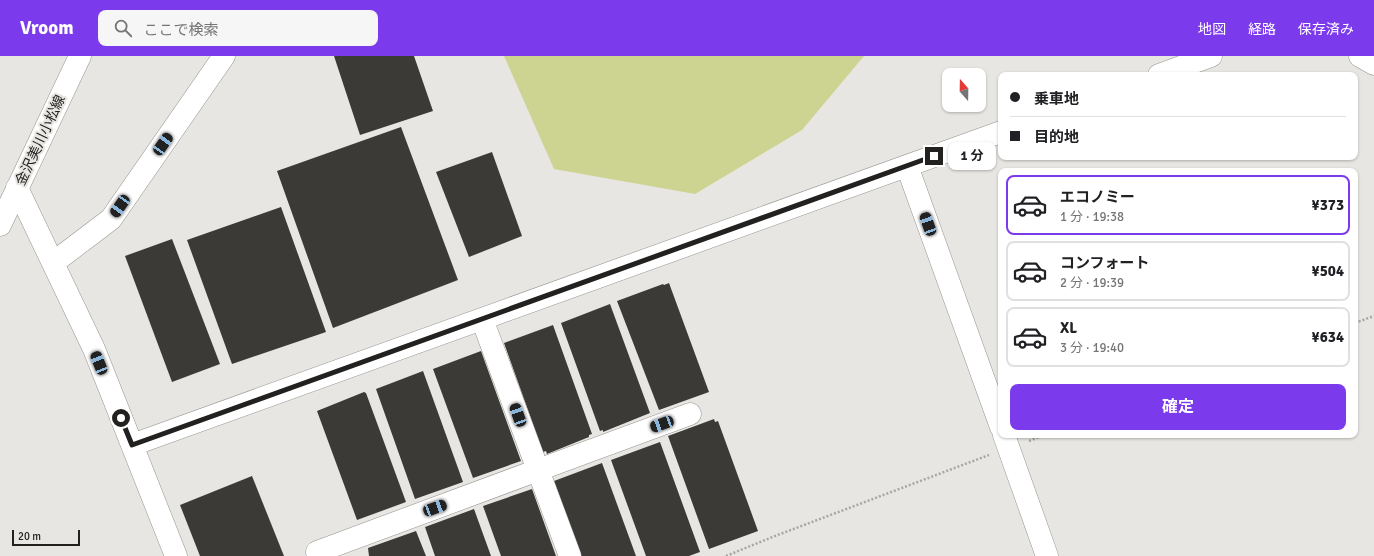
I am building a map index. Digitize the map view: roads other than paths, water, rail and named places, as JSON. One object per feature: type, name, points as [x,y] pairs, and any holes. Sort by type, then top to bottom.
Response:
[{"type":"street","name":"金沢美川小松線","points":[[0,225],[80,56]]},
{"type":"street","points":[[53,263],[111,219],[224,56]]},
{"type":"street","points":[[1167,72],[1212,56]]},
{"type":"street","points":[[1360,56],[1374,64]]},
{"type":"street","points":[[132,445],[998,133]]},
{"type":"street","points":[[907,166],[998,419]]},
{"type":"street","points":[[17,188],[94,349],[176,556]]},
{"type":"street","points":[[482,319],[570,556]]},
{"type":"street","points":[[318,556],[317,552],[690,414]]},
{"type":"street","points":[[1006,442],[1047,556]]}]
